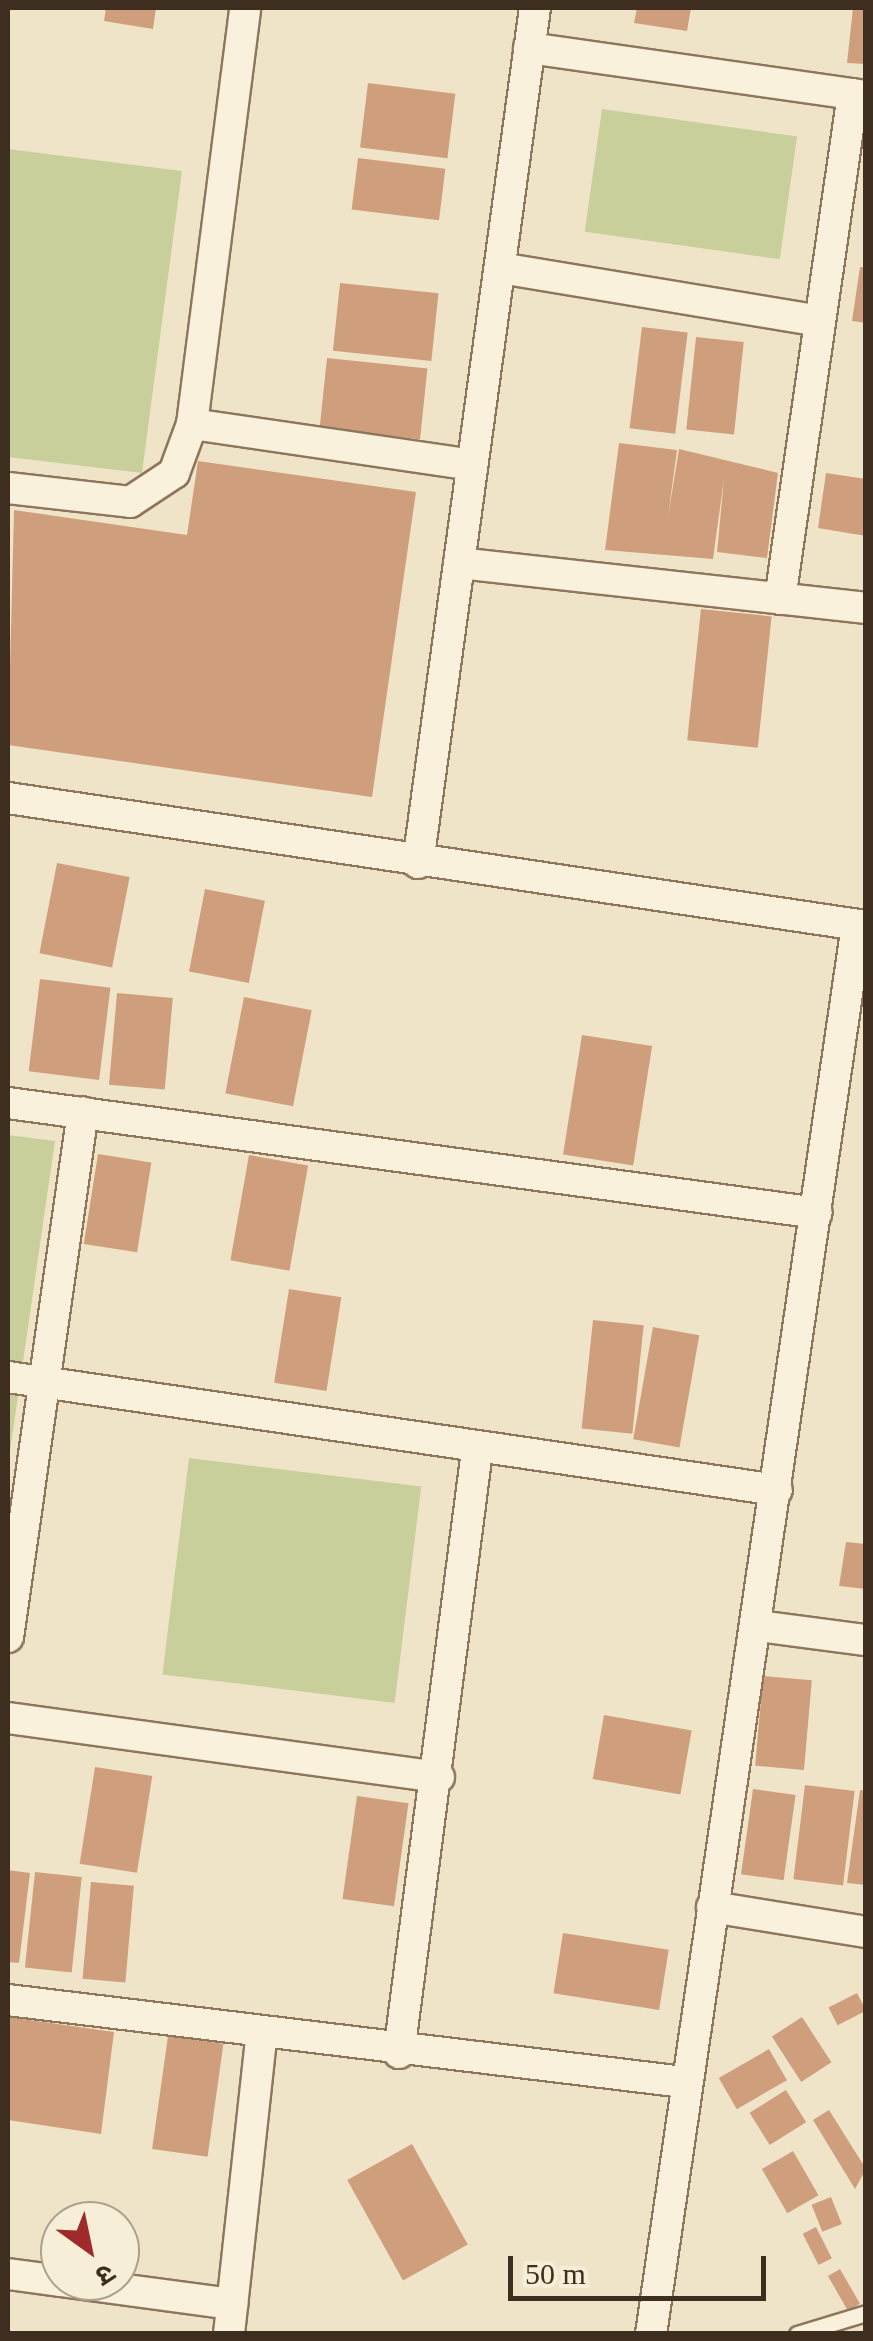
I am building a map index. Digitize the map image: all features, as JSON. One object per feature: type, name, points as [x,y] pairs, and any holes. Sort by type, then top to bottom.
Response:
[{"type":"street","points":[[8,488],[130,502],[174,473],[192,424],[245,8]]},
{"type":"street","points":[[418,863],[535,8]]},
{"type":"street","points":[[529,48],[859,95],[820,322],[780,599]]},
{"type":"street","points":[[500,268],[820,322]]},
{"type":"street","points":[[192,424],[472,466]]},
{"type":"street","points":[[459,563],[866,608]]},
{"type":"street","points":[[8,798],[418,863],[861,926],[816,1212],[759,1626],[684,2082],[651,2334]]},
{"type":"street","points":[[8,1103],[816,1212]]},
{"type":"street","points":[[8,1637],[83,1112]]},
{"type":"street","points":[[8,1377],[477,1452],[778,1490]]},
{"type":"street","points":[[399,2053],[440,1777],[477,1452]]},
{"type":"street","points":[[759,1626],[866,1640]]},
{"type":"street","points":[[8,1718],[440,1777]]},
{"type":"street","points":[[712,1907],[866,1932]]},
{"type":"street","points":[[8,2000],[399,2053],[684,2082]]},
{"type":"street","points":[[140,2299],[230,2319],[262,2032]]},
{"type":"street","points":[[8,2274],[40,2278]]},
{"type":"lane","points":[[797,2334],[866,2313]]},
{"type":"green space","points":[[602,109],[797,136],[780,259],[585,232]]},
{"type":"green space","points":[[8,149],[182,171],[142,473],[8,457]]},
{"type":"green space","points":[[8,1135],[55,1141],[8,1465]]},
{"type":"green space","points":[[189,1458],[421,1487],[395,1703],[162,1674]]},
{"type":"building","points":[[106,8],[156,8],[153,29],[104,21]]},
{"type":"building","points":[[637,8],[691,8],[687,31],[634,23]]},
{"type":"building","points":[[853,8],[866,8],[866,64],[847,63]]},
{"type":"building","points":[[368,83],[455,94],[447,158],[360,148]]},
{"type":"building","points":[[358,158],[445,169],[439,220],[352,210]]},
{"type":"building","points":[[860,267],[866,268],[866,323],[852,321]]},
{"type":"building","points":[[340,283],[438,293],[431,361],[333,351]]},
{"type":"building","points":[[642,327],[688,333],[675,434],[630,428]]},
{"type":"building","points":[[696,337],[744,342],[734,435],[686,429]]},
{"type":"building","points":[[327,358],[427,369],[420,439],[320,429]]},
{"type":"building","points":[[619,443],[677,450],[668,517],[679,449],[778,473],[767,558],[717,552],[724,479],[713,559],[605,550]]},
{"type":"building","points":[[198,461],[416,492],[372,797],[8,745],[14,510],[187,535]]},
{"type":"building","points":[[826,473],[866,479],[866,536],[818,528]]},
{"type":"building","points":[[701,609],[772,616],[758,748],[687,740]]},
{"type":"building","points":[[57,863],[130,877],[112,967],[39,953]]},
{"type":"building","points":[[205,889],[265,901],[249,983],[189,971]]},
{"type":"building","points":[[40,979],[110,988],[99,1080],[29,1071]]},
{"type":"building","points":[[117,993],[173,998],[165,1090],[109,1085]]},
{"type":"building","points":[[244,997],[312,1010],[293,1106],[225,1093]]},
{"type":"building","points":[[582,1035],[652,1046],[633,1166],[563,1155]]},
{"type":"building","points":[[98,1154],[151,1162],[137,1252],[84,1244]]},
{"type":"building","points":[[249,1155],[308,1165],[290,1271],[230,1260]]},
{"type":"building","points":[[289,1289],[341,1297],[326,1391],[274,1383]]},
{"type":"building","points":[[593,1320],[644,1325],[632,1434],[582,1428]]},
{"type":"building","points":[[653,1327],[699,1335],[679,1447],[633,1439]]},
{"type":"building","points":[[846,1542],[866,1544],[866,1589],[839,1586]]},
{"type":"building","points":[[763,1676],[812,1680],[804,1770],[755,1766]]},
{"type":"building","points":[[604,1715],[692,1730],[680,1794],[593,1779]]},
{"type":"building","points":[[95,1767],[152,1776],[137,1873],[80,1864]]},
{"type":"building","points":[[805,1785],[855,1791],[843,1885],[793,1879]]},
{"type":"building","points":[[753,1789],[796,1795],[784,1880],[741,1874]]},
{"type":"building","points":[[860,1790],[866,1791],[866,1885],[847,1883]]},
{"type":"building","points":[[357,1796],[408,1803],[394,1906],[343,1899]]},
{"type":"building","points":[[8,1870],[30,1873],[19,1963],[8,1962]]},
{"type":"building","points":[[35,1872],[82,1877],[72,1972],[25,1967]]},
{"type":"building","points":[[91,1882],[134,1886],[125,1982],[83,1979]]},
{"type":"building","points":[[563,1933],[669,1950],[659,2010],[553,1993]]},
{"type":"building","points":[[857,1993],[866,2011],[838,2025],[828,2008]]},
{"type":"building","points":[[9,2017],[114,2032],[101,2134],[8,2120]]},
{"type":"building","points":[[802,2017],[831,2062],[801,2082],[772,2037]]},
{"type":"building","points":[[168,2036],[223,2044],[208,2157],[152,2149]]},
{"type":"building","points":[[769,2049],[787,2080],[737,2109],[719,2078]]},
{"type":"building","points":[[786,2090],[806,2122],[770,2145],[750,2113]]},
{"type":"building","points":[[829,2110],[866,2169],[855,2189],[813,2120]]},
{"type":"building","points":[[412,2144],[468,2245],[403,2280],[347,2180]]},
{"type":"building","points":[[793,2151],[818,2195],[787,2213],[762,2169]]},
{"type":"building","points":[[831,2197],[842,2224],[822,2232],[812,2205]]},
{"type":"building","points":[[816,2227],[832,2258],[819,2265],[803,2234]]},
{"type":"building","points":[[840,2269],[860,2304],[848,2311],[828,2276]]}]
